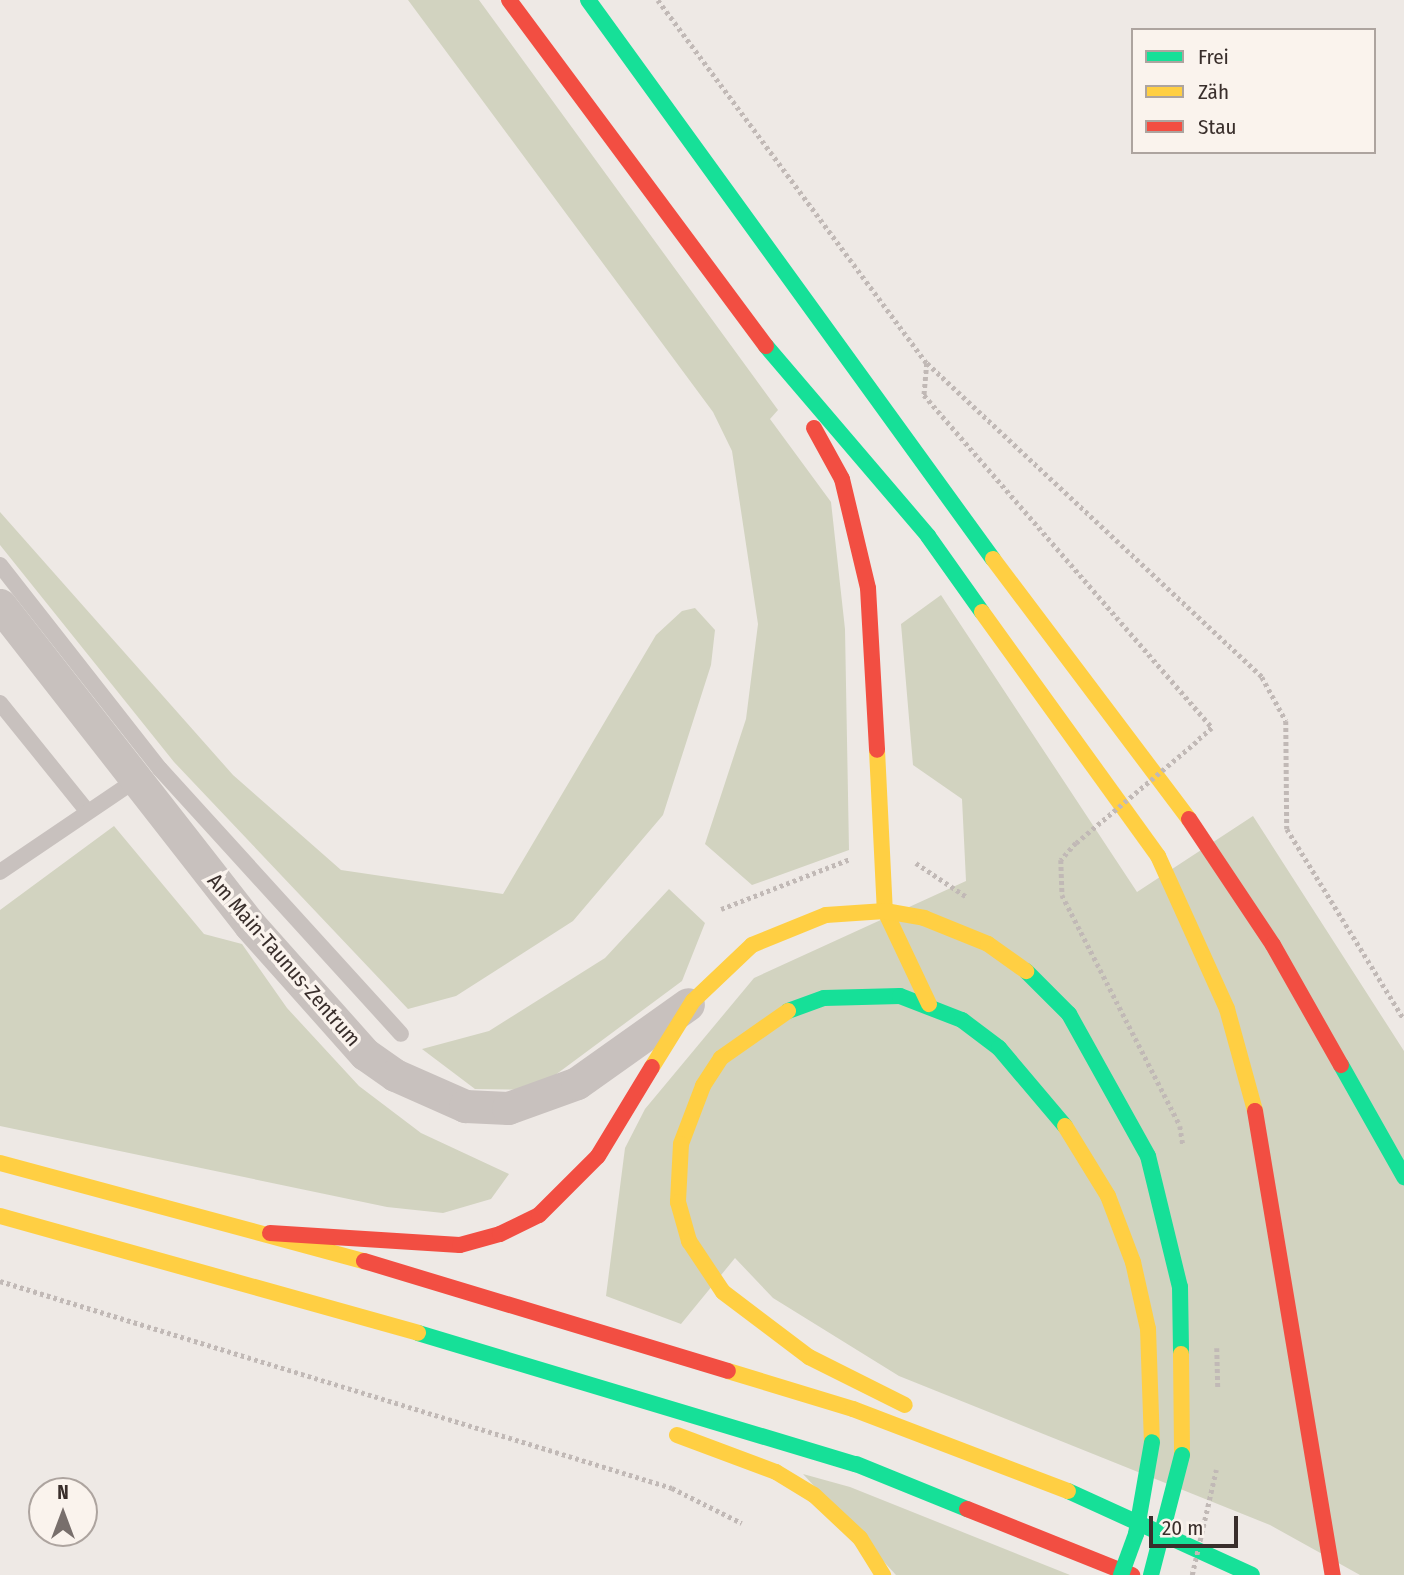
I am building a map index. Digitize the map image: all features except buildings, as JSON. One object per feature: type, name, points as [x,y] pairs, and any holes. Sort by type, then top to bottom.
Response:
[{"type":"main road","points":[[509,0],[769,350],[928,536],[1158,856],[1227,1009],[1259,1123],[1321,1531],[1333,1575]]},
{"type":"main road","points":[[588,0],[863,387],[1189,819],[1273,945],[1404,1177]]},
{"type":"main road","points":[[769,350],[842,479],[859,530],[876,655],[885,911],[929,1004]]},
{"type":"main road","points":[[270,1233],[460,1245],[539,1215],[598,1156],[693,1001],[752,945],[801,921],[885,911],[949,926],[988,944],[1069,1014],[1097,1053],[1148,1156],[1166,1216],[1181,1299],[1182,1455],[1151,1575]]},
{"type":"main road","points":[[986,1458],[909,1407],[809,1357],[723,1292],[690,1241],[678,1202],[681,1144],[691,1113],[702,1086],[738,1040],[771,1017],[824,998],[870,994],[929,1004],[999,1048],[1033,1082],[1108,1196],[1144,1303],[1152,1442],[1136,1534],[1121,1575]]},
{"type":"main road","points":[[0,1163],[270,1233],[766,1381],[986,1458],[1252,1575]]},
{"type":"main road","points":[[0,1216],[562,1373],[856,1464],[1132,1575]]},
{"type":"main road","points":[[562,1373],[627,1415]]},
{"type":"main road","points":[[663,1430],[776,1472],[814,1494],[860,1538],[883,1575]]},
{"type":"street","name":"Am Main-Taunus-Zentrum","points":[[0,606],[133,782],[331,1019],[365,1054],[429,1093],[466,1106],[508,1108],[540,1100],[578,1083],[693,1001]]},
{"type":"lane","points":[[0,565],[160,768],[401,1034]]},
{"type":"lane","points":[[0,703],[87,811]]},
{"type":"lane","points":[[0,872],[133,782]]},
{"type":"path","points":[[658,0],[927,363],[1262,677],[1286,721],[1287,829],[1404,1019]]},
{"type":"path","points":[[927,363],[924,395],[1212,728],[1076,843],[1061,860],[1062,895],[1180,1126],[1184,1152]]},
{"type":"path","points":[[0,1281],[672,1488],[742,1523]]},
{"type":"path","points":[[1192,1575],[1216,1469]]},
{"type":"green space","points":[[408,0],[479,0],[778,410],[770,419],[831,502],[845,629],[849,850],[752,885],[705,844],[746,719],[758,624],[732,451],[713,412]]},
{"type":"green space","points":[[0,512],[233,775],[341,870],[503,894],[656,635],[682,611],[695,608],[715,630],[711,665],[663,815],[573,921],[456,996],[408,1009],[174,762],[0,545]]},
{"type":"green space","points":[[941,595],[1137,892],[1253,816],[1404,1051],[1404,1575],[1360,1575],[1270,1525],[899,1376],[773,1298],[735,1258],[681,1324],[606,1296],[625,1148],[645,1109],[754,978],[966,881],[962,799],[913,765],[901,624]]},
{"type":"green space","points":[[114,826],[204,934],[242,944],[287,1008],[359,1086],[421,1133],[509,1174],[491,1199],[443,1213],[387,1207],[0,1126],[0,910]]},
{"type":"green space","points":[[669,889],[705,923],[682,981],[535,1090],[475,1089],[422,1049],[489,1031],[605,958]]},
{"type":"green space","points":[[803,1474],[850,1487],[1070,1575],[896,1575]]},
{"type":"traffic: fast","points":[[588,0],[993,559]]},
{"type":"traffic: fast","points":[[766,346],[928,536],[982,612]]},
{"type":"traffic: fast","points":[[1026,971],[1069,1014],[1148,1156],[1180,1287],[1181,1354]]},
{"type":"traffic: fast","points":[[788,1011],[824,998],[900,996],[962,1020],[999,1048],[1065,1126]]},
{"type":"traffic: fast","points":[[1341,1065],[1404,1177]]},
{"type":"traffic: fast","points":[[418,1333],[856,1464],[967,1509]]},
{"type":"traffic: fast","points":[[1121,1575],[1136,1534],[1152,1442]]},
{"type":"traffic: fast","points":[[1151,1575],[1182,1455]]},
{"type":"traffic: fast","points":[[1068,1491],[1252,1575]]},
{"type":"traffic: slow","points":[[993,559],[1189,819]]},
{"type":"traffic: slow","points":[[982,612],[1158,856]]},
{"type":"traffic: slow","points":[[877,750],[885,911],[929,1004]]},
{"type":"traffic: slow","points":[[1158,856],[1227,1009],[1255,1111]]},
{"type":"traffic: slow","points":[[652,1067],[693,1001],[752,945],[826,915],[885,911],[924,918],[988,944],[1026,971]]},
{"type":"traffic: slow","points":[[788,1011],[721,1058],[703,1086],[681,1144],[678,1202],[689,1241],[723,1292],[809,1357],[905,1405]]},
{"type":"traffic: slow","points":[[1065,1126],[1108,1196],[1133,1262],[1148,1329],[1152,1442]]},
{"type":"traffic: slow","points":[[0,1163],[364,1261]]},
{"type":"traffic: slow","points":[[0,1216],[418,1333]]},
{"type":"traffic: slow","points":[[1181,1354],[1182,1455]]},
{"type":"traffic: slow","points":[[728,1371],[853,1409],[1068,1491]]},
{"type":"traffic: slow","points":[[677,1435],[776,1472],[814,1495],[860,1538],[883,1575]]},
{"type":"traffic: jam","points":[[509,0],[766,346]]},
{"type":"traffic: jam","points":[[814,428],[842,479],[868,588],[877,750]]},
{"type":"traffic: jam","points":[[1189,819],[1273,945],[1341,1065]]},
{"type":"traffic: jam","points":[[270,1233],[460,1245],[500,1234],[539,1215],[598,1156],[652,1067]]},
{"type":"traffic: jam","points":[[1255,1111],[1333,1575]]},
{"type":"traffic: jam","points":[[364,1261],[728,1371]]},
{"type":"traffic: jam","points":[[967,1509],[1132,1575]]}]
